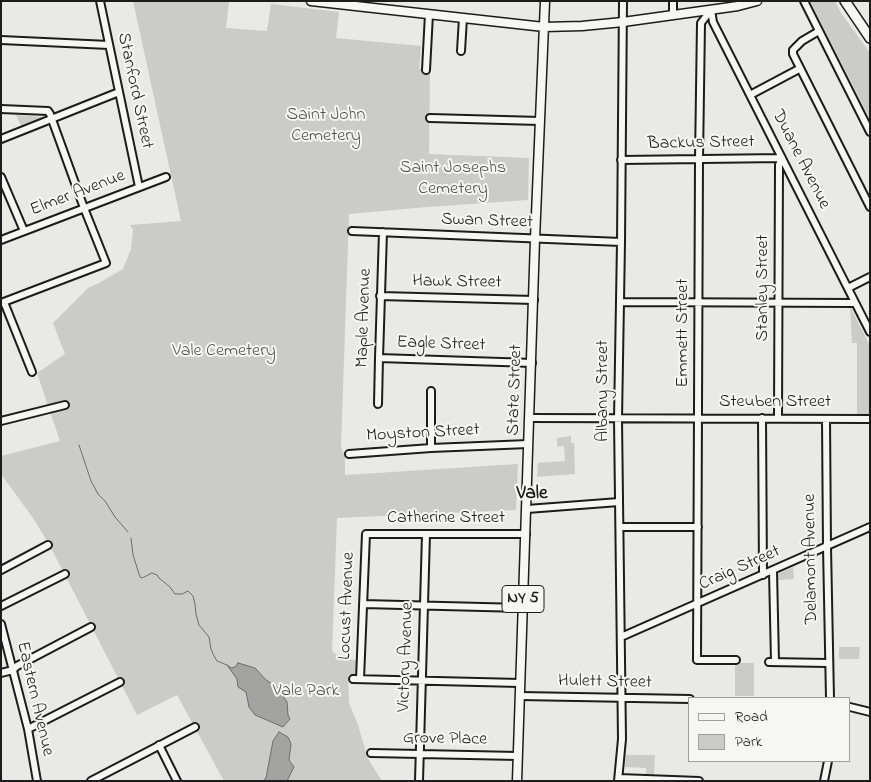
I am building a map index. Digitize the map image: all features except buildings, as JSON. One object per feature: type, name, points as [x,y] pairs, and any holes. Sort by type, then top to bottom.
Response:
[{"type":"highway","points":[[846,1],[870,38]]},
{"type":"main road","points":[[311,1],[357,4],[544,27],[623,22],[738,6],[757,1]]},
{"type":"main road","name":"State Street","points":[[518,781],[535,239],[545,1]]},
{"type":"main road","points":[[711,10],[715,1]]},
{"type":"street","name":"Stanford Street","points":[[100,1],[139,187]]},
{"type":"street","name":"Albany Street","points":[[619,779],[622,739],[622,637],[618,419],[623,1]]},
{"type":"street","points":[[673,1],[673,15]]},
{"type":"street","points":[[804,1],[870,132]]},
{"type":"street","name":"Duane Avenue","points":[[711,10],[713,22],[870,332]]},
{"type":"street","name":"Emmett Street","points":[[711,10],[701,23],[697,660],[736,660]]},
{"type":"street","points":[[426,70],[430,14]]},
{"type":"street","points":[[461,51],[463,18]]},
{"type":"street","points":[[819,31],[802,41],[793,50],[793,54],[870,207]]},
{"type":"street","points":[[1,40],[109,45]]},
{"type":"street","points":[[750,95],[800,69]]},
{"type":"street","points":[[1,139],[119,92]]},
{"type":"street","points":[[1,109],[48,111],[106,262],[3,302],[32,372]]},
{"type":"street","points":[[430,118],[540,120]]},
{"type":"street","name":"Backus Street","points":[[621,160],[782,158]]},
{"type":"street","name":"Stanley Street","points":[[778,418],[779,166],[782,158]]},
{"type":"street","points":[[1,177],[24,231]]},
{"type":"street","name":"Elmer Avenue","points":[[1,240],[166,177]]},
{"type":"street","name":"Swan Street","points":[[352,231],[621,242]]},
{"type":"street","name":"Maple Avenue","points":[[378,404],[383,232]]},
{"type":"street","points":[[848,288],[870,277]]},
{"type":"street","name":"Hawk Street","points":[[380,296],[534,300]]},
{"type":"street","points":[[620,302],[855,303]]},
{"type":"street","name":"Eagle Street","points":[[379,358],[532,363]]},
{"type":"street","points":[[431,391],[431,448]]},
{"type":"street","points":[[1,421],[65,405]]},
{"type":"street","name":"Steuben Street","points":[[529,418],[870,419]]},
{"type":"street","points":[[762,418],[763,575]]},
{"type":"street","name":"Delamont Avenue","points":[[826,418],[830,697]]},
{"type":"street","name":"Moyston Street","points":[[349,454],[528,444]]},
{"type":"street","points":[[527,509],[619,502]]},
{"type":"street","points":[[620,527],[698,527]]},
{"type":"street","name":"Craig Street","points":[[622,637],[870,527]]},
{"type":"street","name":"Catherine Street","points":[[366,534],[526,534]]},
{"type":"street","name":"Locust Avenue","points":[[366,534],[357,679],[422,681]]},
{"type":"street","name":"Victory Avenue","points":[[419,781],[426,534]]},
{"type":"street","points":[[1,570],[48,546]]},
{"type":"street","points":[[773,571],[772,662],[828,663]]},
{"type":"street","points":[[1,606],[65,574]]},
{"type":"street","points":[[363,604],[523,608]]},
{"type":"street","name":"Eastern Avenue","points":[[1,624],[28,728],[37,781]]},
{"type":"street","points":[[1,673],[12,670],[92,627]]},
{"type":"street","points":[[422,681],[520,683]]},
{"type":"street","points":[[28,728],[120,682]]},
{"type":"street","name":"Hulett Street","points":[[520,696],[688,700]]},
{"type":"street","points":[[851,707],[870,712]]},
{"type":"street","points":[[91,781],[195,727]]},
{"type":"street","points":[[159,745],[177,781]]},
{"type":"street","name":"Grove Place","points":[[371,753],[518,756]]},
{"type":"street","points":[[824,781],[828,762]]},
{"type":"street","points":[[619,779],[699,781]]},
{"type":"green space","points":[[133,1],[229,1],[226,28],[267,31],[271,4],[339,12],[336,38],[421,46],[419,69],[430,70],[429,154],[529,158],[528,200],[349,214],[341,447],[345,457],[345,475],[518,464],[516,510],[337,518],[332,651],[341,659],[358,660],[358,676],[348,675],[349,703],[368,759],[382,781],[224,781],[177,695],[137,715],[50,546],[35,521],[1,474],[1,456],[60,441],[37,373],[65,354],[53,323],[88,288],[123,269],[131,249],[133,230],[130,225],[181,221]]},
{"type":"green space","points":[[810,1],[835,1],[841,13],[870,53],[870,119]]},
{"type":"green space","points":[[16,115],[44,117],[21,126]]},
{"type":"green space","points":[[850,306],[870,346],[870,414],[857,414],[857,343],[852,343]]},
{"type":"green space","points":[[571,436],[571,443],[574,443],[575,474],[537,477],[538,463],[565,461],[564,446],[557,447],[557,438]]},
{"type":"green space","points":[[793,567],[794,579],[778,580],[778,574]]},
{"type":"green space","points":[[839,647],[860,647],[859,659],[839,659]]},
{"type":"green space","points":[[735,663],[754,663],[754,696],[735,696]]},
{"type":"green space","points":[[626,755],[655,755],[654,776],[646,775],[646,768],[625,767]]},
{"type":"shaded area","points":[[238,663],[255,668],[266,680],[277,687],[287,702],[290,719],[283,727],[255,715],[249,707],[246,692],[238,687],[237,679],[227,665],[231,668],[235,667]]},
{"type":"shaded area","points":[[279,732],[288,737],[291,744],[289,760],[294,767],[287,781],[263,781],[266,778],[273,741]]},
{"type":"waterway","points":[[79,445],[91,481],[98,494],[128,532]]},
{"type":"waterway","points":[[131,538],[133,555],[140,577],[142,578],[152,573],[157,575],[175,594],[182,594],[188,591],[193,596],[199,625],[209,637],[213,654],[217,661],[227,665]]},
{"type":"district","name":"Vale","points":[[532,495]]},
{"type":"park label","name":"Saint John Cemetery","points":[[326,126]]},
{"type":"park label","name":"Saint Josephs Cemetery","points":[[453,179]]},
{"type":"park label","name":"Vale Cemetery","points":[[224,352]]},
{"type":"park label","name":"Vale Park","points":[[306,692]]}]
